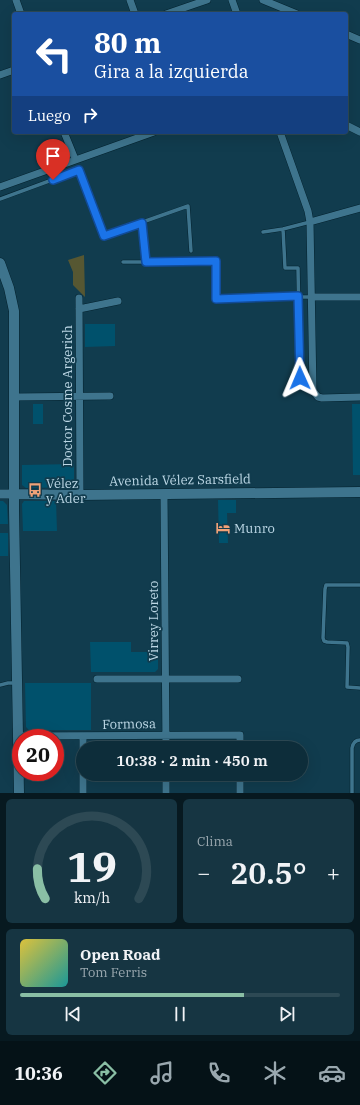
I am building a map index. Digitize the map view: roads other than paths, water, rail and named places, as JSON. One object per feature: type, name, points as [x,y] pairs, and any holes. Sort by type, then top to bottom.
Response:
[{"type":"main road","points":[[0,263],[9,288],[14,311],[14,494],[18,729]]},
{"type":"main road","name":"Avenida Vélez Sarsfield","points":[[14,494],[360,492]]},
{"type":"main road","points":[[19,781],[19,793]]},
{"type":"street","points":[[16,0],[20,12]]},
{"type":"street","points":[[130,0],[134,12]]},
{"type":"street","points":[[172,12],[208,0]]},
{"type":"street","points":[[232,0],[236,12]]},
{"type":"street","points":[[263,0],[292,12]]},
{"type":"street","points":[[348,35],[360,40]]},
{"type":"street","points":[[0,75],[12,71]]},
{"type":"street","points":[[348,126],[359,130]]},
{"type":"street","points":[[65,134],[75,159]]},
{"type":"street","points":[[0,187],[148,134]]},
{"type":"street","points":[[281,134],[308,211],[310,222],[312,387],[314,394],[322,398],[360,397]]},
{"type":"street","points":[[310,222],[360,208]]},
{"type":"street","points":[[311,297],[360,296]]},
{"type":"street","name":"Doctor Cosme Argerich","points":[[79,298],[80,494]]},
{"type":"street","points":[[79,308],[118,302]]},
{"type":"street","points":[[14,397],[110,396]]},
{"type":"street","name":"Virrey Loreto","points":[[164,493],[166,741]]},
{"type":"street","name":"Avenida Vélez Sarsfield","points":[[0,494],[14,494]]},
{"type":"street","points":[[97,679],[238,679]]},
{"type":"street","name":"Formosa","points":[[64,737],[240,735],[240,741]]},
{"type":"street","points":[[82,737],[82,741]]},
{"type":"street","points":[[83,781],[83,793]]},
{"type":"street","points":[[166,781],[166,793]]},
{"type":"street","points":[[240,781],[240,793]]},
{"type":"lane","points":[[0,199],[79,170],[104,236],[188,206],[191,251]]},
{"type":"lane","points":[[263,232],[283,229],[310,222]]},
{"type":"lane","points":[[142,223],[146,262]]},
{"type":"lane","points":[[283,229],[285,268],[298,268],[300,378],[312,378]]},
{"type":"lane","points":[[123,262],[216,261],[216,299],[298,296],[311,297]]},
{"type":"lane","points":[[360,584],[326,585],[323,638],[324,641],[327,642],[347,643],[347,687],[360,688]]},
{"type":"lane","points":[[0,685],[18,683]]},
{"type":"lane","points":[[352,793],[352,748],[354,743],[360,740]]},
{"type":"place","name":"Vélez y Ader","points":[[35,490]]},
{"type":"place","name":"Munro","points":[[223,528]]}]
